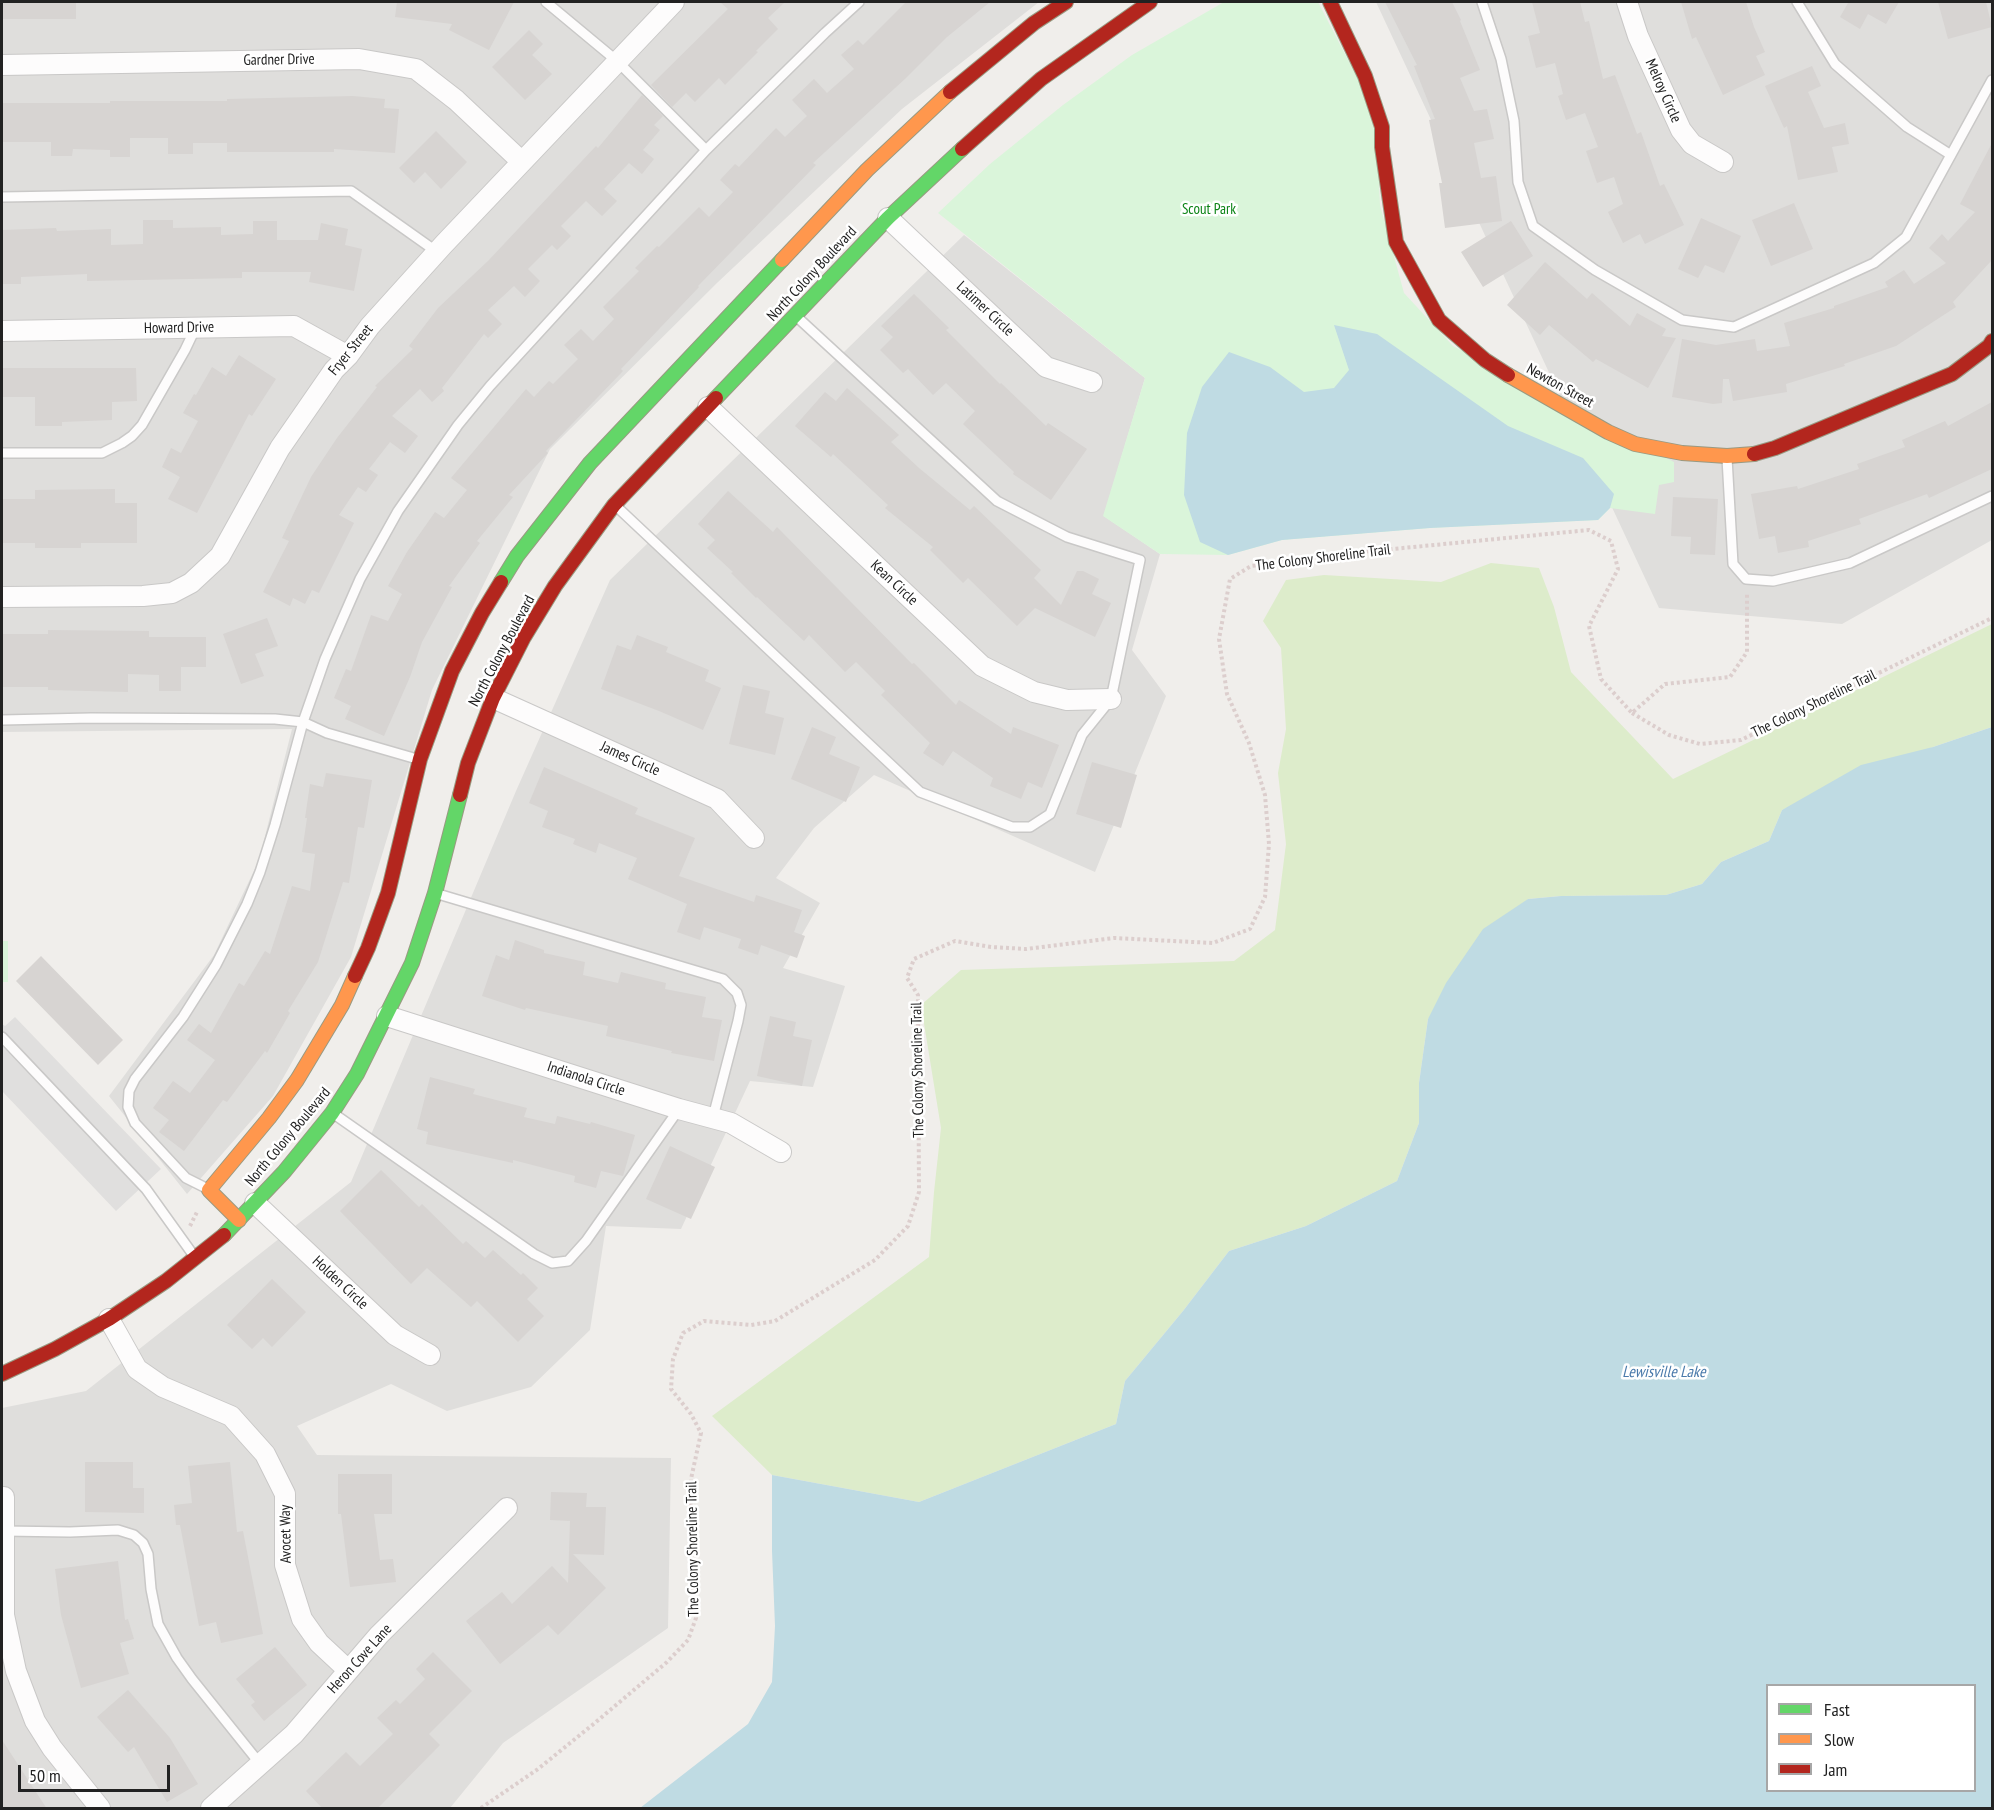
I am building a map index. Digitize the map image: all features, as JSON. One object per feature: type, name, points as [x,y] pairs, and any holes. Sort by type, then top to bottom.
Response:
[{"type":"street","name":"Fryer Street","points":[[2,597],[143,596],[172,593],[191,583],[220,556],[280,448],[334,370],[348,356],[370,326],[521,161],[674,2]]},
{"type":"street","points":[[239,1220],[209,1190],[269,1118],[297,1080],[342,1005],[368,948],[388,894],[420,759],[452,671],[482,613],[518,556],[590,463],[867,170],[924,114],[986,61],[1034,23],[1066,2]]},
{"type":"street","name":"North Colony Boulevard","points":[[2,1374],[55,1349],[109,1318],[166,1281],[215,1244],[284,1172],[332,1113],[357,1074],[412,963],[435,893],[468,763],[493,698],[524,637],[555,586],[614,505],[888,218],[993,120],[1041,80],[1150,2]]},
{"type":"street","name":"Newton Street","points":[[1330,2],[1365,76],[1382,127],[1396,242],[1439,320],[1485,360],[1521,384],[1608,432],[1635,444],[1682,453],[1752,455],[1775,448],[1952,374],[1989,346],[1992,341]]},
{"type":"street","name":"Melroy Circle","points":[[1627,2],[1638,36],[1681,130],[1692,144],[1723,162]]},
{"type":"street","name":"Gardner Drive","points":[[2,65],[359,59],[416,69],[456,100],[521,161]]},
{"type":"street","name":"Latimer Circle","points":[[888,218],[1046,367],[1092,382]]},
{"type":"street","name":"Howard Drive","points":[[2,331],[294,326],[348,356]]},
{"type":"street","name":"Kean Circle","points":[[708,407],[982,666],[1034,692],[1067,700],[1111,699]]},
{"type":"street","name":"James Circle","points":[[493,698],[717,799],[754,838]]},
{"type":"street","name":"Indianola Circle","points":[[387,1016],[679,1109],[731,1123],[781,1152]]},
{"type":"street","name":"Holden Circle","points":[[255,1203],[395,1335],[430,1355]]},
{"type":"street","name":"Avocet Way","points":[[109,1318],[137,1368],[163,1387],[231,1416],[265,1454],[285,1494],[285,1565],[302,1619],[319,1643],[348,1670]]},
{"type":"street","points":[[4,1497],[4,1615],[16,1671],[35,1721],[52,1748],[100,1809]]},
{"type":"street","name":"Heron Cove Lane","points":[[211,1809],[294,1734],[348,1670],[507,1508]]},
{"type":"lane","points":[[546,2],[617,61],[706,150]]},
{"type":"lane","points":[[209,1190],[186,1178],[135,1123],[128,1107],[129,1091],[135,1079],[183,1017],[216,965],[247,904],[275,825],[303,722],[336,629],[360,579],[398,511],[451,434],[490,386],[706,150],[825,33],[860,2]]},
{"type":"lane","points":[[1482,2],[1501,59],[1514,121],[1518,182],[1533,226],[1595,270],[1682,320],[1734,327],[1874,263],[1906,237],[1992,80]]},
{"type":"lane","points":[[1797,2],[1835,64],[1907,127],[1951,155]]},
{"type":"lane","points":[[2,197],[351,191],[437,252]]},
{"type":"lane","points":[[614,505],[920,792],[1012,827],[1030,827],[1050,814],[1082,735],[1111,699],[1140,560],[1067,537],[997,501],[795,315]]},
{"type":"lane","points":[[2,453],[102,453],[127,440],[142,425],[186,350],[196,327]]},
{"type":"lane","points":[[1727,456],[1733,564],[1746,579],[1773,580],[1850,563],[1992,496]]},
{"type":"lane","points":[[2,720],[263,719],[303,722],[327,733],[420,759]]},
{"type":"lane","points":[[435,893],[723,979],[736,993],[741,1005],[713,1117]]},
{"type":"lane","points":[[2,1037],[146,1189],[196,1259]]},
{"type":"lane","points":[[332,1113],[534,1254],[552,1263],[568,1261],[586,1241],[679,1109]]},
{"type":"lane","points":[[4,1531],[118,1530],[134,1535],[148,1554],[151,1589],[158,1624],[192,1679],[261,1765]]},
{"type":"path","name":"The Colony Shoreline Trail","points":[[480,1809],[538,1769],[596,1722],[667,1662],[688,1640],[696,1618],[690,1556],[691,1479],[701,1433],[691,1414],[671,1389],[673,1359],[682,1333],[704,1321],[751,1325],[775,1321],[875,1260],[908,1226],[919,1192],[918,995],[906,978],[914,959],[955,941],[992,947],[1026,949],[1114,938],[1213,944],[1250,929],[1265,897],[1269,844],[1265,795],[1249,743],[1227,694],[1219,639],[1230,579],[1251,566],[1341,554],[1589,530],[1611,541],[1618,569],[1589,626],[1601,680],[1632,713],[1669,735],[1700,744],[1741,740],[1992,618]]},
{"type":"path","points":[[1632,713],[1665,684],[1730,677],[1748,652],[1746,579]]},
{"type":"path","points":[[182,1240],[209,1190]]},
{"type":"shaded area","points":[[2,2],[1039,2],[902,109],[718,282],[550,449],[432,690],[351,957],[273,1096],[187,1194],[109,1096],[214,955],[259,860],[292,729],[2,732]]},
{"type":"shaded area","points":[[1376,2],[1992,2],[1992,540],[1842,624],[1659,608]]},
{"type":"shaded area","points":[[964,235],[1145,378],[1104,516],[1160,554],[1132,650],[1166,696],[1095,872],[874,775],[814,828],[776,878],[820,903],[783,968],[845,986],[813,1087],[750,1081],[681,1229],[606,1226],[590,1330],[531,1387],[447,1411],[391,1384],[297,1426],[317,1455],[671,1458],[668,1628],[503,1743],[450,1808],[2,1808],[2,1408],[86,1391],[351,1182],[516,791],[610,580]]},
{"type":"shaded area","points":[[15,1017],[161,1169],[116,1211],[2,1091],[2,1024],[5,1026]]},
{"type":"green space","name":"Scout Park","points":[[1224,2],[1318,2],[1359,81],[1377,138],[1380,205],[1404,293],[1453,346],[1674,462],[1674,482],[1659,485],[1655,514],[1610,508],[1598,520],[1430,528],[1282,540],[1228,555],[1160,554],[1103,516],[1145,378],[938,213],[990,164],[1063,105],[1132,55]]},
{"type":"green space","points":[[1491,563],[1539,568],[1554,607],[1571,672],[1673,779],[1992,624],[1992,727],[1933,747],[1782,810],[1769,841],[1721,862],[1702,884],[1666,895],[1561,896],[1528,899],[1428,1019],[1419,1083],[1419,1123],[1397,1181],[1306,1226],[1229,1251],[1125,1381],[1116,1424],[919,1502],[772,1475],[712,1416],[929,1257],[941,1128],[921,1005],[961,970],[1234,961],[1275,930],[1286,844],[1278,773],[1286,729],[1281,648],[1263,621],[1286,580],[1324,575],[1441,582]]},
{"type":"green space","points":[[2,941],[8,941],[8,982],[2,982]]},
{"type":"water","points":[[1334,325],[1377,334],[1508,426],[1583,458],[1614,494],[1610,508],[1598,520],[1430,528],[1282,540],[1228,555],[1200,542],[1184,495],[1187,433],[1202,387],[1229,352],[1270,367],[1304,392],[1334,388],[1349,370]]},
{"type":"water","name":"Lewisville Lake","points":[[1992,727],[1992,1808],[640,1808],[748,1724],[772,1682],[775,1626],[772,1475],[919,1502],[1116,1424],[1125,1381],[1229,1251],[1306,1226],[1397,1181],[1419,1123],[1419,1083],[1428,1019],[1446,983],[1483,929],[1528,899],[1561,896],[1666,895],[1702,884],[1721,862],[1769,841],[1782,810],[1861,765],[1933,747]]},
{"type":"building","points":[[2,2],[76,2],[76,19],[2,19]]},
{"type":"building","points":[[397,2],[514,2],[489,50],[449,30],[452,24],[395,17]]},
{"type":"building","points":[[720,2],[785,2],[768,18],[778,29],[725,85],[719,78],[695,102],[686,93],[672,107],[651,85],[728,9]]},
{"type":"building","points":[[906,2],[990,2],[947,37],[813,163],[816,165],[698,286],[621,369],[623,371],[546,451],[548,453],[509,495],[513,497],[477,541],[480,543],[449,586],[452,587],[422,642],[410,677],[384,736],[345,719],[351,706],[334,698],[346,669],[351,671],[371,615],[388,621],[402,594],[388,586],[407,552],[435,512],[444,518],[467,490],[451,478],[526,389],[534,397],[549,381],[553,384],[578,359],[564,345],[581,329],[593,341],[614,319],[603,307],[639,271],[635,268],[699,207],[709,217],[733,192],[720,180],[735,164],[739,167],[776,128],[785,137],[807,116],[792,100],[814,79],[827,93],[854,69],[841,55],[858,40],[863,45]]},
{"type":"building","points":[[1385,2],[1452,2],[1480,70],[1460,78],[1474,111],[1487,109],[1494,139],[1474,143],[1481,178],[1496,176],[1502,221],[1445,228],[1439,183],[1442,183],[1429,120],[1435,119],[1414,66],[1417,65]]},
{"type":"building","points":[[1532,2],[1580,2],[1585,22],[1589,21],[1603,79],[1615,75],[1637,134],[1641,132],[1660,186],[1664,184],[1684,225],[1645,244],[1640,234],[1623,243],[1608,212],[1623,204],[1614,177],[1597,183],[1586,151],[1598,147],[1585,113],[1566,120],[1558,96],[1563,94],[1555,63],[1536,68],[1528,36],[1540,33]]},
{"type":"building","points":[[1681,2],[1746,2],[1765,52],[1756,56],[1765,75],[1723,95],[1696,37],[1692,39]]},
{"type":"building","points":[[1846,2],[1899,2],[1886,24],[1868,14],[1860,29],[1840,17],[1848,3]]},
{"type":"building","points":[[1938,2],[1986,2],[1992,27],[1948,39]]},
{"type":"building","points":[[529,30],[543,44],[532,55],[552,74],[525,100],[492,67]]},
{"type":"building","points":[[1812,66],[1821,86],[1808,92],[1824,128],[1845,123],[1849,144],[1832,147],[1838,172],[1798,180],[1787,126],[1784,128],[1765,86]]},
{"type":"building","points":[[642,95],[663,116],[654,125],[660,130],[643,150],[654,159],[642,174],[629,163],[604,189],[617,201],[602,216],[586,201],[561,226],[571,236],[557,250],[552,245],[528,269],[540,281],[525,297],[514,286],[488,310],[502,324],[488,338],[484,334],[442,388],[444,391],[432,402],[420,389],[392,416],[418,436],[405,453],[390,442],[369,469],[378,475],[366,492],[358,487],[339,515],[354,523],[319,593],[312,590],[305,604],[293,598],[290,606],[263,592],[289,541],[282,538],[311,477],[337,438],[377,387],[375,386],[413,349],[409,346],[438,308],[488,261],[596,146],[598,148]]},
{"type":"building","points":[[353,96],[385,99],[384,108],[399,109],[395,153],[334,149],[334,152],[227,152],[227,143],[193,143],[193,154],[168,154],[168,138],[130,138],[130,157],[110,157],[110,150],[73,149],[72,156],[51,156],[51,142],[2,142],[2,103],[227,101],[227,99]]},
{"type":"building","points":[[436,131],[467,162],[441,189],[425,172],[414,183],[399,168]]},
{"type":"building","points":[[1992,143],[1992,260],[1953,302],[1956,307],[1896,346],[1844,364],[1845,366],[1786,384],[1787,392],[1733,401],[1729,379],[1723,379],[1722,403],[1713,404],[1672,397],[1682,339],[1716,345],[1755,339],[1757,351],[1790,346],[1784,323],[1834,308],[1834,306],[1888,287],[1885,282],[1904,270],[1914,284],[1946,263],[1929,248],[1942,234],[1948,241],[1975,212],[1960,204]]},
{"type":"building","points":[[1794,203],[1813,249],[1771,266],[1752,220]]},
{"type":"building","points":[[1701,218],[1741,236],[1724,273],[1705,265],[1698,278],[1678,269]]},
{"type":"building","points":[[143,220],[173,220],[173,228],[221,227],[221,235],[253,234],[253,221],[277,221],[277,240],[318,240],[321,223],[348,229],[345,245],[362,249],[354,291],[309,282],[311,272],[242,272],[242,278],[87,281],[87,274],[21,277],[21,284],[2,284],[2,230],[111,229],[111,245],[143,244]]},
{"type":"building","points":[[1511,221],[1533,256],[1483,287],[1461,252]]},
{"type":"building","points":[[1545,262],[1587,299],[1592,293],[1630,326],[1637,313],[1666,329],[1662,336],[1676,338],[1648,388],[1596,359],[1593,362],[1549,325],[1540,335],[1507,305]]},
{"type":"building","points":[[914,294],[949,328],[946,330],[1000,384],[1046,426],[1048,423],[1087,449],[1051,500],[1013,474],[1014,472],[963,424],[975,411],[946,383],[933,395],[908,369],[903,373],[880,350],[893,337],[881,326]]},
{"type":"building","points":[[239,355],[276,379],[252,416],[249,414],[197,513],[168,499],[180,477],[162,467],[171,448],[181,453],[198,421],[183,413],[212,367],[226,376]]},
{"type":"building","points":[[2,368],[136,368],[137,401],[112,402],[112,420],[62,422],[62,426],[35,426],[35,397],[2,397]]},
{"type":"building","points":[[847,388],[899,435],[891,442],[970,510],[974,506],[1041,570],[1034,578],[1061,605],[1077,571],[1083,571],[1099,579],[1092,594],[1111,603],[1095,637],[1035,608],[1017,626],[968,578],[963,583],[930,550],[933,547],[885,508],[888,505],[833,454],[831,457],[795,426],[825,392],[836,401]]},
{"type":"building","points":[[1992,402],[1992,469],[1929,498],[1927,494],[1859,519],[1861,524],[1808,541],[1809,547],[1778,553],[1775,536],[1759,539],[1751,494],[1797,486],[1798,489],[1859,469],[1857,464],[1905,447],[1902,440],[1945,421],[1948,426]]},
{"type":"building","points":[[115,489],[115,503],[137,503],[137,543],[81,543],[81,548],[35,548],[35,543],[2,543],[2,499],[35,499],[35,490]]},
{"type":"building","points":[[728,491],[773,532],[777,527],[912,664],[914,663],[956,705],[959,700],[1011,734],[1013,727],[1059,745],[1042,788],[1028,782],[1021,799],[990,786],[993,778],[953,751],[943,766],[923,753],[930,743],[881,695],[885,691],[856,662],[845,672],[809,635],[804,641],[756,598],[707,548],[715,540],[698,524]]},
{"type":"building","points":[[1673,497],[1718,499],[1715,555],[1690,554],[1691,537],[1671,536]]},
{"type":"building","points":[[267,618],[278,646],[255,654],[264,676],[241,684],[223,634]]},
{"type":"building","points":[[48,630],[149,631],[149,637],[206,637],[206,667],[181,667],[181,691],[159,691],[159,675],[128,674],[128,692],[48,690],[48,687],[2,687],[2,634],[48,634]]},
{"type":"building","points":[[637,635],[668,647],[666,652],[709,670],[705,681],[721,688],[703,730],[601,689],[617,645],[631,650]]},
{"type":"building","points":[[743,685],[770,691],[765,713],[784,718],[775,755],[729,744]]},
{"type":"building","points":[[812,727],[836,737],[829,754],[860,767],[846,802],[791,779]]},
{"type":"building","points":[[1092,762],[1137,775],[1121,828],[1076,814]]},
{"type":"building","points":[[544,767],[638,808],[635,814],[695,838],[679,876],[754,902],[756,895],[802,910],[794,932],[805,936],[797,958],[761,945],[758,955],[738,948],[741,939],[704,927],[700,940],[677,932],[687,904],[628,879],[637,858],[599,843],[596,853],[573,844],[575,839],[542,827],[548,811],[529,803]]},
{"type":"building","points":[[326,773],[372,780],[364,828],[358,827],[349,883],[343,882],[318,962],[288,1011],[290,1013],[267,1053],[265,1051],[227,1102],[223,1100],[184,1151],[159,1132],[169,1120],[153,1108],[173,1081],[190,1093],[215,1060],[187,1040],[199,1024],[211,1033],[239,983],[244,986],[265,951],[270,954],[292,886],[310,891],[315,854],[302,852],[307,818],[305,818],[310,784],[323,787]]},
{"type":"building","points":[[515,940],[544,950],[544,953],[585,962],[583,975],[618,983],[621,972],[666,983],[665,989],[706,997],[702,1017],[722,1020],[714,1061],[671,1053],[672,1051],[606,1036],[608,1026],[526,1008],[525,1010],[482,996],[496,955],[509,960]]},
{"type":"building","points":[[41,956],[123,1040],[98,1065],[16,981]]},
{"type":"building","points":[[770,1016],[796,1022],[793,1036],[812,1040],[802,1086],[757,1076]]},
{"type":"building","points":[[430,1077],[475,1089],[473,1094],[527,1108],[524,1117],[555,1124],[557,1116],[590,1124],[591,1122],[635,1135],[623,1176],[601,1171],[596,1188],[574,1182],[575,1176],[513,1160],[513,1163],[426,1144],[428,1132],[417,1129]]},
{"type":"building","points":[[670,1146],[715,1167],[691,1219],[646,1199]]},
{"type":"building","points":[[381,1170],[419,1207],[422,1204],[463,1244],[466,1241],[485,1258],[493,1250],[538,1288],[527,1299],[544,1316],[518,1342],[477,1301],[471,1307],[427,1268],[411,1284],[340,1211]]},
{"type":"building","points":[[272,1279],[306,1312],[272,1347],[263,1338],[252,1349],[227,1325]]},
{"type":"building","points":[[85,1462],[133,1462],[133,1488],[144,1488],[144,1513],[85,1512]]},
{"type":"building","points":[[230,1462],[237,1532],[243,1531],[263,1634],[221,1643],[216,1622],[199,1626],[180,1525],[176,1525],[174,1505],[192,1503],[188,1466]]},
{"type":"building","points":[[338,1474],[392,1474],[392,1514],[374,1514],[380,1560],[393,1559],[396,1582],[350,1587],[341,1514],[338,1514]]},
{"type":"building","points":[[551,1492],[587,1493],[586,1507],[606,1507],[604,1555],[573,1554],[606,1588],[558,1635],[548,1625],[500,1664],[466,1621],[502,1592],[512,1604],[552,1566],[568,1583],[570,1521],[550,1520]]},
{"type":"building","points":[[118,1561],[125,1620],[128,1619],[134,1639],[120,1643],[129,1674],[81,1688],[61,1615],[55,1569]]},
{"type":"building","points":[[275,1647],[307,1685],[264,1721],[251,1705],[255,1702],[236,1679]]},
{"type":"building","points":[[433,1652],[472,1691],[429,1734],[440,1745],[377,1809],[323,1809],[306,1791],[346,1752],[360,1766],[393,1734],[377,1718],[396,1700],[400,1704],[425,1679],[416,1669]]},
{"type":"building","points":[[128,1690],[170,1738],[198,1784],[167,1802],[134,1747],[128,1752],[97,1717]]},
{"type":"building","points":[[2,1740],[47,1809],[2,1809]]},
{"type":"traffic: fast","points":[[716,398],[888,218],[962,149]]},
{"type":"traffic: fast","points":[[501,582],[517,556],[590,463],[782,260]]},
{"type":"traffic: fast","points":[[224,1235],[284,1172],[332,1113],[357,1074],[412,963],[435,893],[460,795]]},
{"type":"traffic: slow","points":[[782,260],[867,170],[950,92]]},
{"type":"traffic: slow","points":[[1508,375],[1608,432],[1635,444],[1682,453],[1727,456],[1754,454]]},
{"type":"traffic: slow","points":[[239,1220],[209,1190],[269,1118],[297,1080],[342,1005],[355,976]]},
{"type":"traffic: jam","points":[[950,92],[1034,23],[1066,2]]},
{"type":"traffic: jam","points":[[962,149],[1041,79],[1150,2]]},
{"type":"traffic: jam","points":[[1330,2],[1365,76],[1382,127],[1382,147],[1396,242],[1439,320],[1485,360],[1508,375]]},
{"type":"traffic: jam","points":[[1754,454],[1775,448],[1952,374],[1989,346],[1992,341]]},
{"type":"traffic: jam","points":[[460,795],[468,763],[493,698],[524,637],[555,586],[614,505],[716,398]]},
{"type":"traffic: jam","points":[[355,976],[388,893],[420,759],[452,671],[501,582]]},
{"type":"traffic: jam","points":[[2,1374],[55,1349],[109,1319],[166,1281],[224,1235]]}]
